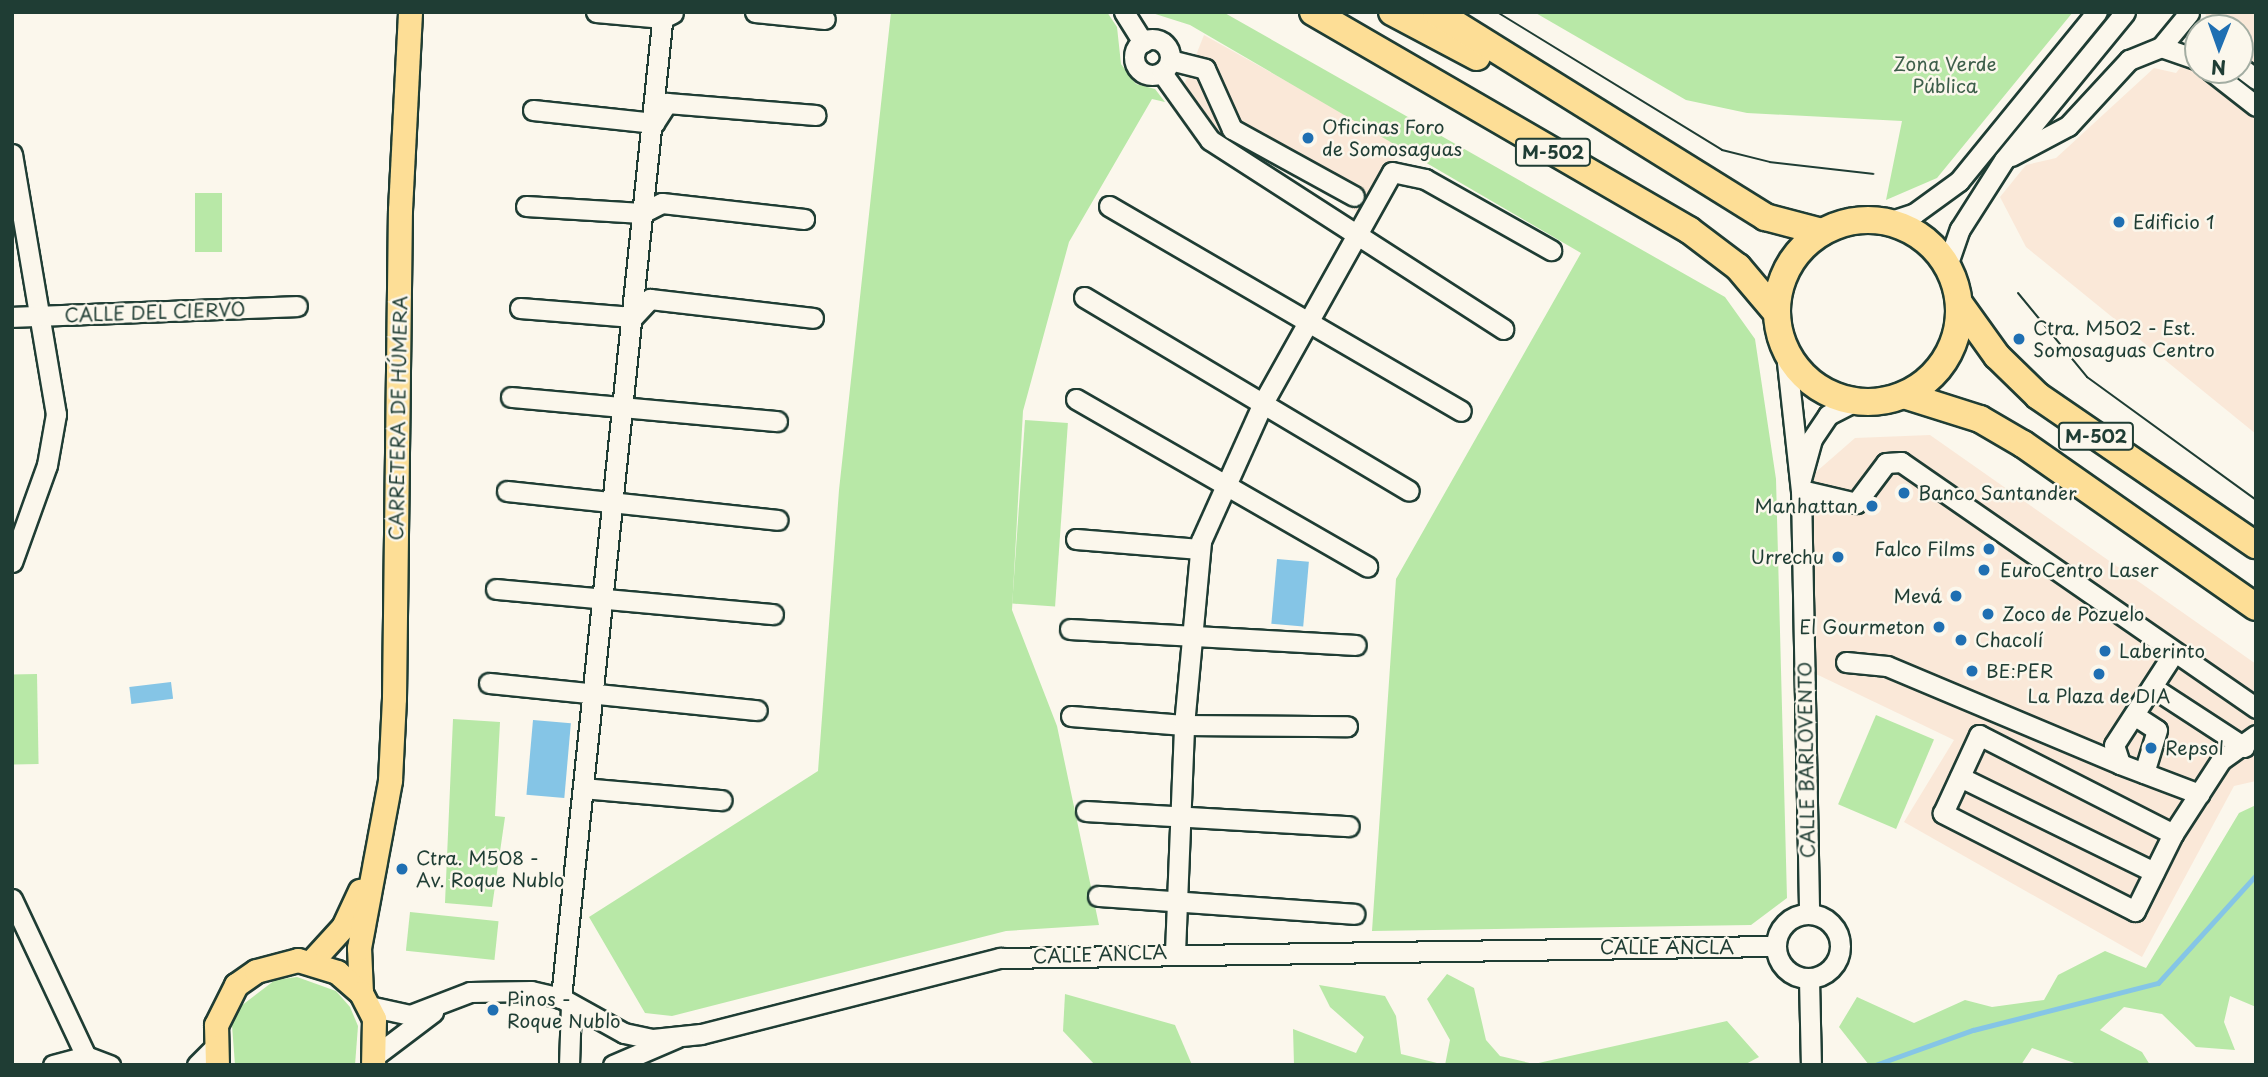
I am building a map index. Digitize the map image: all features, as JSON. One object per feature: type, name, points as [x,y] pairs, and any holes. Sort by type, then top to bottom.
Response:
[{"type":"highway","name":"M-502","points":[[1313,12],[1689,230],[1738,267],[1776,312],[1786,353]]},
{"type":"highway","name":"M-502","points":[[1392,12],[1627,136]]},
{"type":"highway","name":"M-502","points":[[1436,12],[1627,136],[1765,217],[1822,232]]},
{"type":"highway","name":"M-502","points":[[1776,312],[1788,266],[1822,232],[1865,220],[1888,222],[1922,238],[1947,266],[1959,303],[1997,356],[2038,396],[2256,545]]},
{"type":"highway","points":[[1904,395],[1947,358],[1959,303]]},
{"type":"highway","points":[[1786,353],[1819,387],[1854,402]]},
{"type":"highway","name":"M-502","points":[[1854,402],[1904,395],[1980,419],[2024,444],[2256,607]]},
{"type":"main road","points":[[400,12],[400,210]]},
{"type":"main road","name":"CARRETERA DE HÚMERA","points":[[382,823],[394,698],[400,210],[410,12]]},
{"type":"main road","points":[[311,962],[354,909],[382,823]]},
{"type":"main road","points":[[374,1060],[359,948],[382,823]]},
{"type":"main road","points":[[216,1056],[223,1004],[236,985],[279,962],[311,962],[337,972],[365,1000]]},
{"type":"street","points":[[569,1065],[566,1002],[590,692],[599,598],[615,500],[642,213],[667,14],[596,12]]},
{"type":"street","points":[[755,12],[825,19]]},
{"type":"street","points":[[1124,12],[1143,42],[1136,66],[1149,75],[1166,67],[1205,68],[1232,129],[1354,196]]},
{"type":"street","points":[[1888,222],[1915,213],[1959,181],[2097,12]]},
{"type":"street","points":[[1947,266],[1960,229],[2004,160],[2125,12]]},
{"type":"street","points":[[2004,160],[2068,126],[2129,60],[2161,47],[2189,13]]},
{"type":"street","points":[[1143,42],[1162,42],[1166,67],[1175,94],[1210,140],[1355,240],[1503,329]]},
{"type":"street","points":[[2161,47],[2184,55]]},
{"type":"street","points":[[2228,84],[2256,106]]},
{"type":"street","points":[[654,123],[667,103],[816,115]]},
{"type":"street","points":[[533,110],[654,123]]},
{"type":"street","points":[[12,154],[56,414],[47,465],[12,562]]},
{"type":"street","points":[[1175,951],[1184,725],[1200,549],[1223,480],[1264,401],[1392,172],[1425,179],[1551,250]]},
{"type":"street","points":[[526,206],[642,213],[662,203],[804,219]]},
{"type":"street","points":[[1109,206],[1461,411]]},
{"type":"street","points":[[1084,297],[1264,401],[1409,491]]},
{"type":"street","points":[[633,317],[650,299],[813,318]]},
{"type":"street","name":"CALLE DEL CIERVO","points":[[12,317],[297,306]]},
{"type":"street","points":[[520,308],[633,317]]},
{"type":"street","name":"CALLE BARLOVENTO","points":[[1786,353],[1801,485],[1809,914]]},
{"type":"street","points":[[511,397],[777,421]]},
{"type":"street","points":[[1076,399],[1223,480],[1367,566]]},
{"type":"street","name":"CALLE BARLOVENTO","points":[[1801,485],[1812,439],[1828,415],[1854,402]]},
{"type":"street","points":[[1801,485],[1857,503],[1886,463],[1901,461],[2084,584],[2173,654],[2256,708]]},
{"type":"street","points":[[507,491],[615,500],[777,520]]},
{"type":"street","points":[[1076,539],[1200,549]]},
{"type":"street","points":[[496,590],[773,614]]},
{"type":"street","points":[[1070,629],[1356,645]]},
{"type":"street","points":[[2120,764],[2115,745],[2173,654]]},
{"type":"street","points":[[1846,662],[1888,666],[2120,764],[2199,794]]},
{"type":"street","points":[[489,683],[757,710]]},
{"type":"street","points":[[2152,687],[2250,741],[2221,760],[2173,834],[2135,911],[1943,813],[1979,735],[2173,834]]},
{"type":"street","points":[[2133,715],[2157,730],[2144,773]]},
{"type":"street","points":[[1071,716],[1184,725],[1347,726]]},
{"type":"street","points":[[1960,777],[2154,872]]},
{"type":"street","points":[[583,788],[722,800]]},
{"type":"street","points":[[1086,811],[1181,813],[1349,826]]},
{"type":"street","points":[[1098,896],[1354,914]]},
{"type":"street","points":[[12,899],[86,1056]]},
{"type":"street","points":[[1809,914],[1830,921],[1841,940],[1830,971],[1809,979],[1782,966],[1776,946],[1782,927],[1809,914]]},
{"type":"street","name":"CALLE ANCLA","points":[[365,1000],[410,1015],[447,1000],[503,988],[566,1002],[624,1033],[679,1036],[1000,958],[1175,951],[1776,946]]},
{"type":"street","points":[[1809,979],[1811,1065]]},
{"type":"street","name":"CALLE ANCLA","points":[[374,1060],[447,1000]]},
{"type":"street","points":[[613,1065],[657,1051],[679,1036]]},
{"type":"street","points":[[52,1065],[86,1056],[110,1065]]},
{"type":"street","points":[[197,1065],[216,1056]]},
{"type":"shaded area","points":[[2256,12],[2256,434],[2026,247],[2000,197],[2026,165],[2056,158],[2154,68],[2176,73],[2184,63],[2184,84],[2254,84],[2254,14],[2206,14]]},
{"type":"shaded area","points":[[1204,35],[1402,146],[1363,215],[1212,130],[1183,88]]},
{"type":"shaded area","points":[[1930,435],[2256,664],[2256,781],[2234,786],[2142,957],[1904,822],[1954,740],[1816,674],[1808,479],[1855,438]]},
{"type":"green space","points":[[891,12],[1107,12],[1117,27],[1121,64],[1136,84],[1155,89],[1165,102],[1152,99],[1069,242],[1023,411],[1012,610],[1057,726],[1099,925],[1006,931],[672,1016],[645,1013],[589,917],[818,771],[839,490]]},
{"type":"green space","points":[[1149,12],[1223,12],[1725,297],[1755,339],[1776,479],[1787,898],[1751,925],[1372,931],[1396,579],[1581,253],[1190,25]]},
{"type":"green space","name":"Zona Verde Pública","points":[[1534,12],[2073,12],[1937,178],[1886,200],[1902,121],[1747,113],[1686,100]]},
{"type":"green space","points":[[195,193],[222,193],[222,252],[195,252]]},
{"type":"green space","points":[[1025,420],[1068,423],[1055,607],[1012,604]]},
{"type":"green space","points":[[12,674],[37,674],[39,764],[14,764]]},
{"type":"green space","points":[[1876,715],[1934,740],[1896,829],[1838,804]]},
{"type":"green space","points":[[453,719],[500,722],[495,816],[505,817],[492,907],[445,903]]},
{"type":"green space","points":[[2256,805],[2256,1007],[2230,996],[2224,1022],[2235,1050],[2196,1047],[2162,1014],[2124,1007],[2100,1030],[2142,1052],[2150,1065],[2080,1065],[2032,1048],[2021,1065],[1869,1065],[1839,1027],[1857,997],[1914,1023],[1965,1000],[1992,1007],[2044,1000],[2058,975],[2105,951],[2146,968],[2239,813]]},
{"type":"green space","points":[[410,912],[499,921],[494,960],[406,951]]},
{"type":"green space","points":[[1447,974],[1474,988],[1486,1040],[1500,1056],[1534,1064],[1727,1021],[1759,1057],[1744,1065],[1445,1065],[1450,1040],[1427,999]]},
{"type":"green space","points":[[297,977],[336,991],[350,1007],[358,1026],[355,1065],[235,1065],[232,1025],[241,1006],[275,980]]},
{"type":"green space","points":[[1319,985],[1385,996],[1396,1016],[1401,1054],[1445,1065],[1294,1065],[1293,1029],[1356,1053],[1364,1037],[1330,1007]]},
{"type":"green space","points":[[1065,994],[1175,1025],[1192,1065],[1095,1065],[1063,1031]]},
{"type":"water","points":[[1277,559],[1309,562],[1303,627],[1271,624]]},
{"type":"water","points":[[171,682],[173,699],[131,704],[129,687]]},
{"type":"water","points":[[533,720],[571,723],[564,798],[526,795]]},
{"type":"waterway","points":[[1875,1065],[1973,1030],[2158,983],[2256,875]]},
{"type":"tram line","points":[[1497,12],[1722,150],[1770,162],[1873,174]]},
{"type":"tram line","points":[[2018,293],[2087,377],[2256,500]]},
{"type":"place","name":"Oficinas Foro de Somosaguas","points":[[1308,138]]},
{"type":"place","name":"Edificio 1","points":[[2119,222]]},
{"type":"place","name":"Ctra. M502 - Est. Somosaguas Centro","points":[[2019,339]]},
{"type":"place","name":"Banco Santander","points":[[1904,493]]},
{"type":"place","name":"Manhattan","points":[[1872,506]]},
{"type":"place","name":"Falco Films","points":[[1989,549]]},
{"type":"place","name":"Urrechu","points":[[1838,557]]},
{"type":"place","name":"EuroCentro Laser","points":[[1984,570]]},
{"type":"place","name":"Mevá","points":[[1956,596]]},
{"type":"place","name":"Zoco de Pozuelo","points":[[1988,614]]},
{"type":"place","name":"El Gourmeton","points":[[1939,627]]},
{"type":"place","name":"Chacolí","points":[[1961,640]]},
{"type":"place","name":"Laberinto","points":[[2105,651]]},
{"type":"place","name":"BE:PER","points":[[1972,671]]},
{"type":"place","name":"La Plaza de DIA","points":[[2099,674]]},
{"type":"place","name":"Repsol","points":[[2151,748]]},
{"type":"place","name":"Ctra. M508 - Av. Roque Nublo","points":[[402,869]]},
{"type":"place","name":"Pinos - Roque Nublo","points":[[493,1010]]}]
